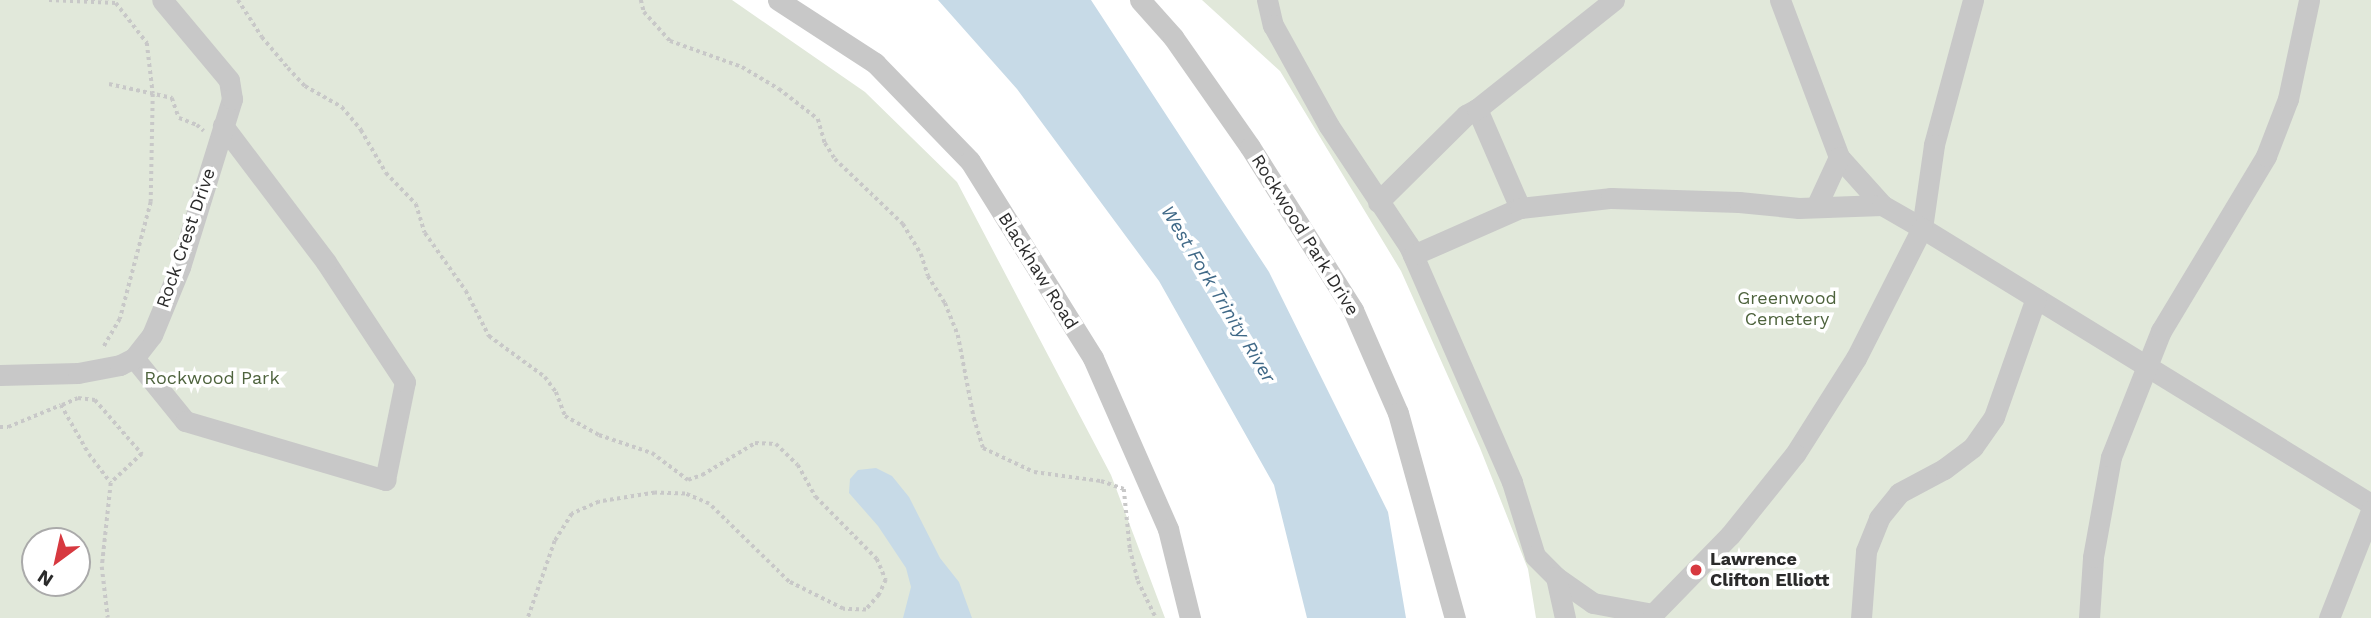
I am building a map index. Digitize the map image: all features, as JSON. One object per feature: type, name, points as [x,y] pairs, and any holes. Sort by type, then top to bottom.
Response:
[{"type":"street","name":"Rock Crest Drive","points":[[134,358],[152,335],[180,267],[232,99],[229,80],[162,0]]},
{"type":"street","name":"Blackhaw Road","points":[[778,0],[875,63],[970,161],[1093,358],[1168,529],[1190,618]]},
{"type":"street","name":"Rockwood Park Drive","points":[[1140,0],[1173,37],[1250,147],[1353,310],[1398,413],[1455,618]]},
{"type":"street","points":[[1251,0],[1273,25],[1329,126],[1413,255],[1512,482],[1535,556],[1556,577],[1593,603],[1651,616],[1730,535],[1795,454],[1856,358],[1922,228],[1934,145],[1973,0]]},
{"type":"street","points":[[1267,0],[1273,25]]},
{"type":"street","points":[[1378,202],[1466,115],[1614,0]]},
{"type":"street","points":[[1780,0],[1839,157],[1882,205],[2371,504]]},
{"type":"street","points":[[2089,618],[2093,557],[2111,457],[2161,331],[2196,268],[2266,156],[2288,99],[2309,0]]},
{"type":"street","points":[[1477,109],[1520,208]]},
{"type":"street","points":[[0,375],[78,373],[120,365],[134,358],[185,421],[385,480],[405,382],[326,262],[220,136]]},
{"type":"street","points":[[1816,207],[1839,157]]},
{"type":"street","points":[[1413,255],[1520,208],[1611,198],[1816,207],[1882,205]]},
{"type":"street","points":[[1861,618],[1866,551],[1879,518],[1899,494],[1944,470],[1973,447],[1994,416],[2036,298]]},
{"type":"street","points":[[2329,618],[2371,511]]},
{"type":"street","points":[[1556,577],[1565,618]]},
{"type":"path","points":[[49,0],[116,3],[148,43],[153,94],[152,202],[120,319],[101,351]]},
{"type":"path","points":[[238,0],[262,37],[305,86],[342,107],[361,130],[386,173],[416,204],[425,233],[466,291],[489,336],[545,377],[556,392],[565,416],[599,435],[652,453],[688,480],[702,475],[755,443],[776,444],[799,465],[816,497],[877,559],[886,580],[879,595],[866,610],[843,609],[789,582],[709,504],[685,494],[655,492],[599,502],[572,514],[555,541],[528,618]]},
{"type":"path","points":[[640,0],[644,12],[670,41],[742,67],[779,89],[818,119],[825,143],[835,159],[903,224],[921,254],[928,276],[945,303],[958,335],[974,418],[983,448],[1034,472],[1101,481],[1124,489],[1138,581],[1156,618]]},
{"type":"path","points":[[109,84],[172,98],[179,118],[220,136]]},
{"type":"path","points":[[0,427],[8,427],[78,398],[94,400],[142,454],[111,483],[102,567],[108,618]]},
{"type":"path","points":[[61,405],[89,454],[111,483]]},
{"type":"green space","name":"Rockwood Park","points":[[0,0],[732,0],[865,92],[957,182],[1111,475],[1165,618],[0,618]]},
{"type":"green space","name":"Greenwood Cemetery","points":[[1202,0],[2371,0],[2371,618],[1536,618],[1528,569],[1480,448],[1401,271],[1280,71]]},
{"type":"water","name":"West Fork Trinity River","points":[[938,0],[1091,0],[1269,272],[1388,512],[1406,618],[1307,618],[1274,485],[1159,281],[1017,89]]},
{"type":"water","points":[[876,468],[892,476],[909,497],[940,558],[959,582],[972,618],[903,618],[911,587],[906,568],[878,526],[849,493],[850,479],[858,470]]},
{"type":"place","name":"Lawrence Clifton Elliott","points":[[1696,570]]}]
